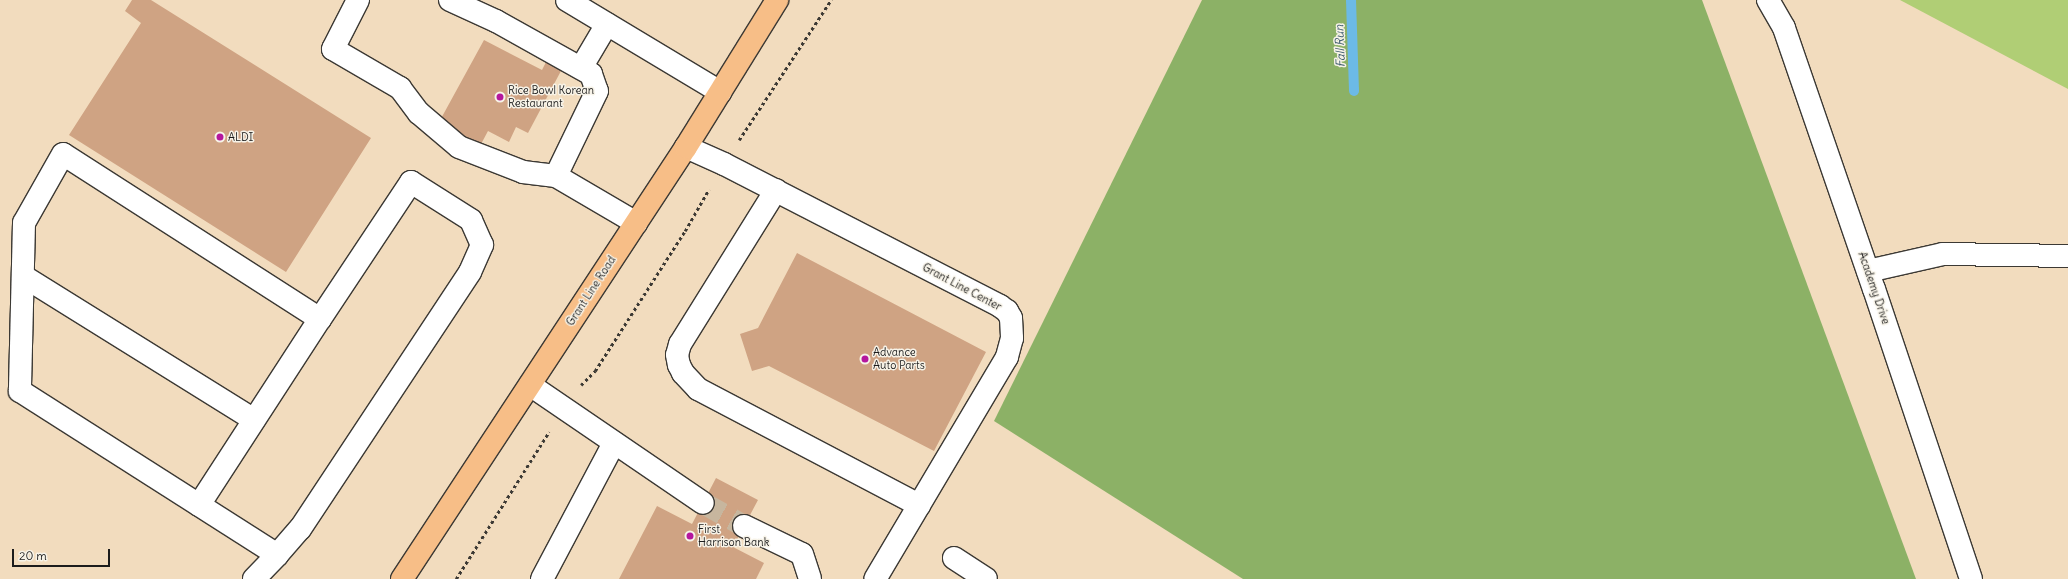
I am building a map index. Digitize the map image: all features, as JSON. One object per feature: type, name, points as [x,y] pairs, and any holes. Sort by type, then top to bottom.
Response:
[{"type":"main road","name":"Grant Line Road","points":[[402,579],[686,147],[776,0]]},
{"type":"lane","points":[[358,0],[333,49],[400,88],[419,113],[459,147],[523,172],[556,176],[636,223]]},
{"type":"lane","points":[[450,0],[496,21],[591,74],[597,91],[556,176]]},
{"type":"lane","name":"Academy Drive","points":[[1768,0],[1784,28],[1868,271],[1971,579]]},
{"type":"lane","points":[[582,4],[607,24],[720,92]]},
{"type":"lane","points":[[580,68],[607,24]]},
{"type":"lane","name":"Grant Line Center","points":[[686,147],[776,190],[1000,306],[1007,311],[1011,318],[1012,338],[1007,357],[875,579]]},
{"type":"lane","points":[[277,555],[20,391],[24,223],[63,154],[320,319]]},
{"type":"lane","points":[[199,505],[411,182],[471,220],[482,246],[470,272],[300,529],[254,579]]},
{"type":"lane","points":[[776,190],[680,344],[677,355],[679,365],[683,373],[698,389],[919,505]]},
{"type":"lane","points":[[1868,271],[1943,254],[2068,256]]},
{"type":"lane","points":[[22,276],[254,420]]},
{"type":"lane","points":[[530,385],[703,504]]},
{"type":"lane","points":[[542,579],[614,443]]},
{"type":"lane","points":[[744,526],[802,554],[810,579]]},
{"type":"lane","points":[[954,558],[986,579]]},
{"type":"path","points":[[456,579],[577,388],[599,365],[685,231],[724,164],[831,0]]},
{"type":"green space","points":[[1202,0],[1702,0],[1916,579],[1243,579],[994,421]]},
{"type":"green space","points":[[1900,0],[2068,0],[2068,89]]},
{"type":"building","name":"ALDI","points":[[132,0],[151,0],[371,138],[286,272],[69,135],[141,23],[125,11]]},
{"type":"building","name":"Rice Bowl Korean Restaurant","points":[[484,40],[542,70],[547,60],[562,69],[528,133],[516,127],[509,142],[488,131],[480,146],[438,124]]},
{"type":"building","name":"Advance Auto Parts","points":[[797,253],[986,352],[934,451],[769,366],[752,371],[740,334],[758,328]]},
{"type":"building","name":"First Harrison Bank","points":[[716,478],[758,500],[733,547],[764,563],[756,579],[619,579],[657,506],[692,524]]},
{"type":"waterway","name":"Fall Run","points":[[1351,0],[1354,91]]},
{"type":"tunnel","points":[[703,503],[744,526]]},
{"type":"place","name":"Rice Bowl Korean Restaurant","points":[[500,97]]},
{"type":"place","name":"ALDI","points":[[220,137]]},
{"type":"place","name":"Advance Auto Parts","points":[[865,359]]},
{"type":"place","name":"First Harrison Bank","points":[[690,536]]}]
